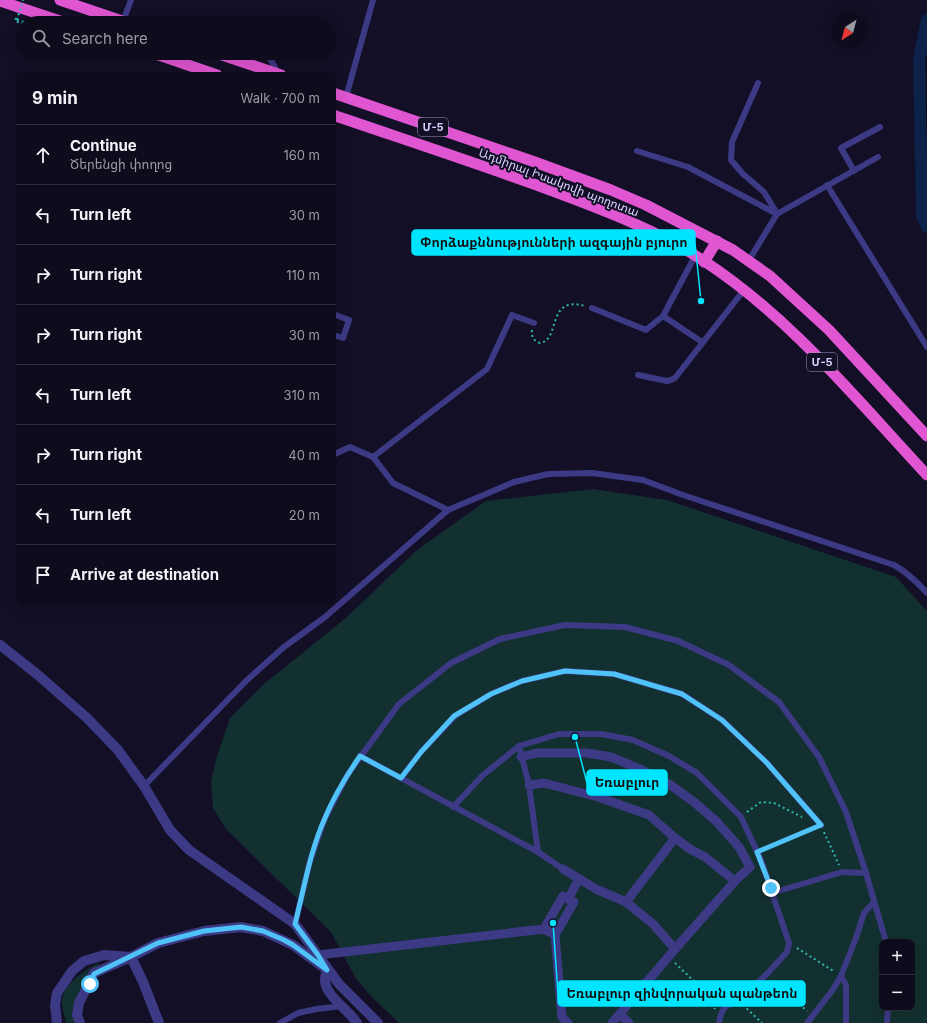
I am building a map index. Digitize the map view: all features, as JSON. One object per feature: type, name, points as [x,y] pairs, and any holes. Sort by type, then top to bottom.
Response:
[{"type":"highway","points":[[60,0],[108,16]]},
{"type":"highway","points":[[0,1],[45,16]]},
{"type":"highway","points":[[173,60],[208,72]]},
{"type":"highway","points":[[236,60],[271,72]]},
{"type":"highway","name":"Ադմիրալ Իսակովի պողոտա","points":[[336,94],[532,161],[611,190],[646,205],[717,241],[749,260],[770,276],[829,330],[927,436]]},
{"type":"highway","name":"Ադմիրալ Իսակովի պողոտա","points":[[336,116],[525,181],[606,211],[647,230],[700,259],[744,290],[808,346],[927,475]]},
{"type":"highway","points":[[700,259],[717,241]]},
{"type":"street","points":[[0,645],[38,675],[87,718],[118,750],[144,786],[170,830],[179,841],[189,850],[295,924],[338,984],[378,1023]]},
{"type":"street","points":[[521,757],[537,753],[587,753],[618,760],[642,770],[669,784],[694,802],[716,821],[739,847],[750,867],[734,881],[612,1023]]},
{"type":"street","points":[[529,785],[544,783],[601,798],[649,815],[675,838],[690,849],[705,857],[734,881]]},
{"type":"street","points":[[626,902],[675,838]]},
{"type":"street","points":[[563,869],[579,879],[626,902],[653,924],[675,948]]},
{"type":"street","points":[[568,898],[579,879]]},
{"type":"street","points":[[544,929],[562,896],[574,902],[554,935],[562,1017],[568,1023]]},
{"type":"street","points":[[80,1023],[78,1015],[79,1003],[94,974],[158,943],[204,931],[241,927],[263,931],[293,945],[327,970]]},
{"type":"street","points":[[318,955],[544,929],[554,935]]},
{"type":"street","points":[[57,1023],[55,1005],[57,993],[72,971],[84,961],[104,955],[131,956]]},
{"type":"street","points":[[131,956],[159,1023]]},
{"type":"street","points":[[327,970],[325,981],[329,992],[357,1023]]},
{"type":"street","points":[[620,1014],[629,1023]]},
{"type":"lane","points":[[127,16],[130,0]]},
{"type":"lane","points":[[346,97],[373,0]]},
{"type":"lane","points":[[271,60],[278,72]]},
{"type":"lane","points":[[758,84],[732,142],[732,160],[743,174],[764,192],[777,214]]},
{"type":"lane","points":[[854,171],[841,148],[880,126]]},
{"type":"lane","points":[[637,150],[688,168],[777,214]]},
{"type":"lane","points":[[749,260],[777,214],[878,157]]},
{"type":"lane","points":[[827,185],[927,347]]},
{"type":"lane","points":[[592,308],[646,330],[663,316],[700,259]]},
{"type":"lane","points":[[638,375],[667,381],[675,378],[744,290]]},
{"type":"lane","points":[[336,315],[349,320],[343,338],[336,336]]},
{"type":"lane","points":[[373,457],[487,369],[512,315],[534,323]]},
{"type":"lane","points":[[663,316],[702,342]]},
{"type":"lane","points":[[336,454],[350,447],[373,457],[392,483],[448,510]]},
{"type":"lane","points":[[144,786],[246,681],[284,647],[325,617],[448,510],[514,482],[548,474],[592,472],[643,480],[683,495],[894,565],[915,579],[927,593]]},
{"type":"lane","points":[[295,924],[310,861],[325,818],[348,774],[399,704],[451,663],[500,639],[565,625],[625,627],[678,642],[729,665],[779,702],[819,757],[846,812],[885,939]]},
{"type":"lane","points":[[401,778],[421,752],[454,716],[491,694],[522,681],[565,671],[614,674],[682,694],[722,720],[767,763],[821,825]]},
{"type":"lane","points":[[453,807],[482,776],[519,746],[559,734],[601,734],[632,740],[669,756],[697,773],[740,817],[757,852],[771,888],[789,943],[787,952],[766,975],[738,1000],[724,1008],[720,1020]]},
{"type":"lane","points":[[519,746],[529,785],[538,852]]},
{"type":"lane","points":[[360,756],[538,852],[563,869]]},
{"type":"lane","points":[[772,893],[842,872],[866,873]]},
{"type":"lane","points":[[807,1023],[832,991],[841,976],[864,913],[874,902]]},
{"type":"lane","points":[[841,976],[846,985],[846,1023]]},
{"type":"lane","points":[[280,1023],[298,1014],[317,1009],[342,1006]]},
{"type":"lane","points":[[887,1023],[888,1011]]},
{"type":"path","points":[[18,16],[23,0]]},
{"type":"path","points":[[534,323],[532,334],[533,338],[540,343],[545,343],[548,339],[556,317],[565,306],[572,304],[592,308]]},
{"type":"path","points":[[601,798],[618,760]]},
{"type":"path","points":[[740,817],[761,802],[774,804],[821,825],[842,872]]},
{"type":"path","points":[[757,852],[821,825]]},
{"type":"path","points":[[789,943],[841,976]]},
{"type":"path","points":[[668,957],[700,987],[720,1020]]},
{"type":"path","points":[[766,975],[813,1015]]},
{"type":"path","points":[[738,1000],[762,1023]]},
{"type":"green space","points":[[593,489],[667,500],[896,577],[927,611],[927,1023],[399,1023],[369,994],[355,977],[331,932],[226,829],[213,808],[211,781],[217,756],[230,718],[264,684],[347,617],[417,550],[486,501]]},
{"type":"green space","points":[[99,962],[99,965],[79,991],[74,1006],[74,1023],[66,1023],[62,1001],[66,989],[70,983],[87,969]]},
{"type":"waterway","points":[[927,20],[919,59],[922,216],[927,227]]},
{"type":"place","name":"Փորձաքննությունների ազգային բյուրո","points":[[701,301]]},
{"type":"place","name":"Եռաբլուր","points":[[575,737]]},
{"type":"place","name":"Եռաբլուր զինվորական պանթեոն","points":[[553,923]]},
{"type":"route","points":[[90,984],[94,974],[158,943],[204,931],[241,927],[253,928],[273,934],[293,945],[327,970],[295,924],[310,861],[325,818],[348,774],[360,756],[401,778],[421,752],[454,716],[491,694],[522,681],[565,671],[614,674],[682,694],[722,720],[767,763],[821,825],[757,852],[771,888]]}]
